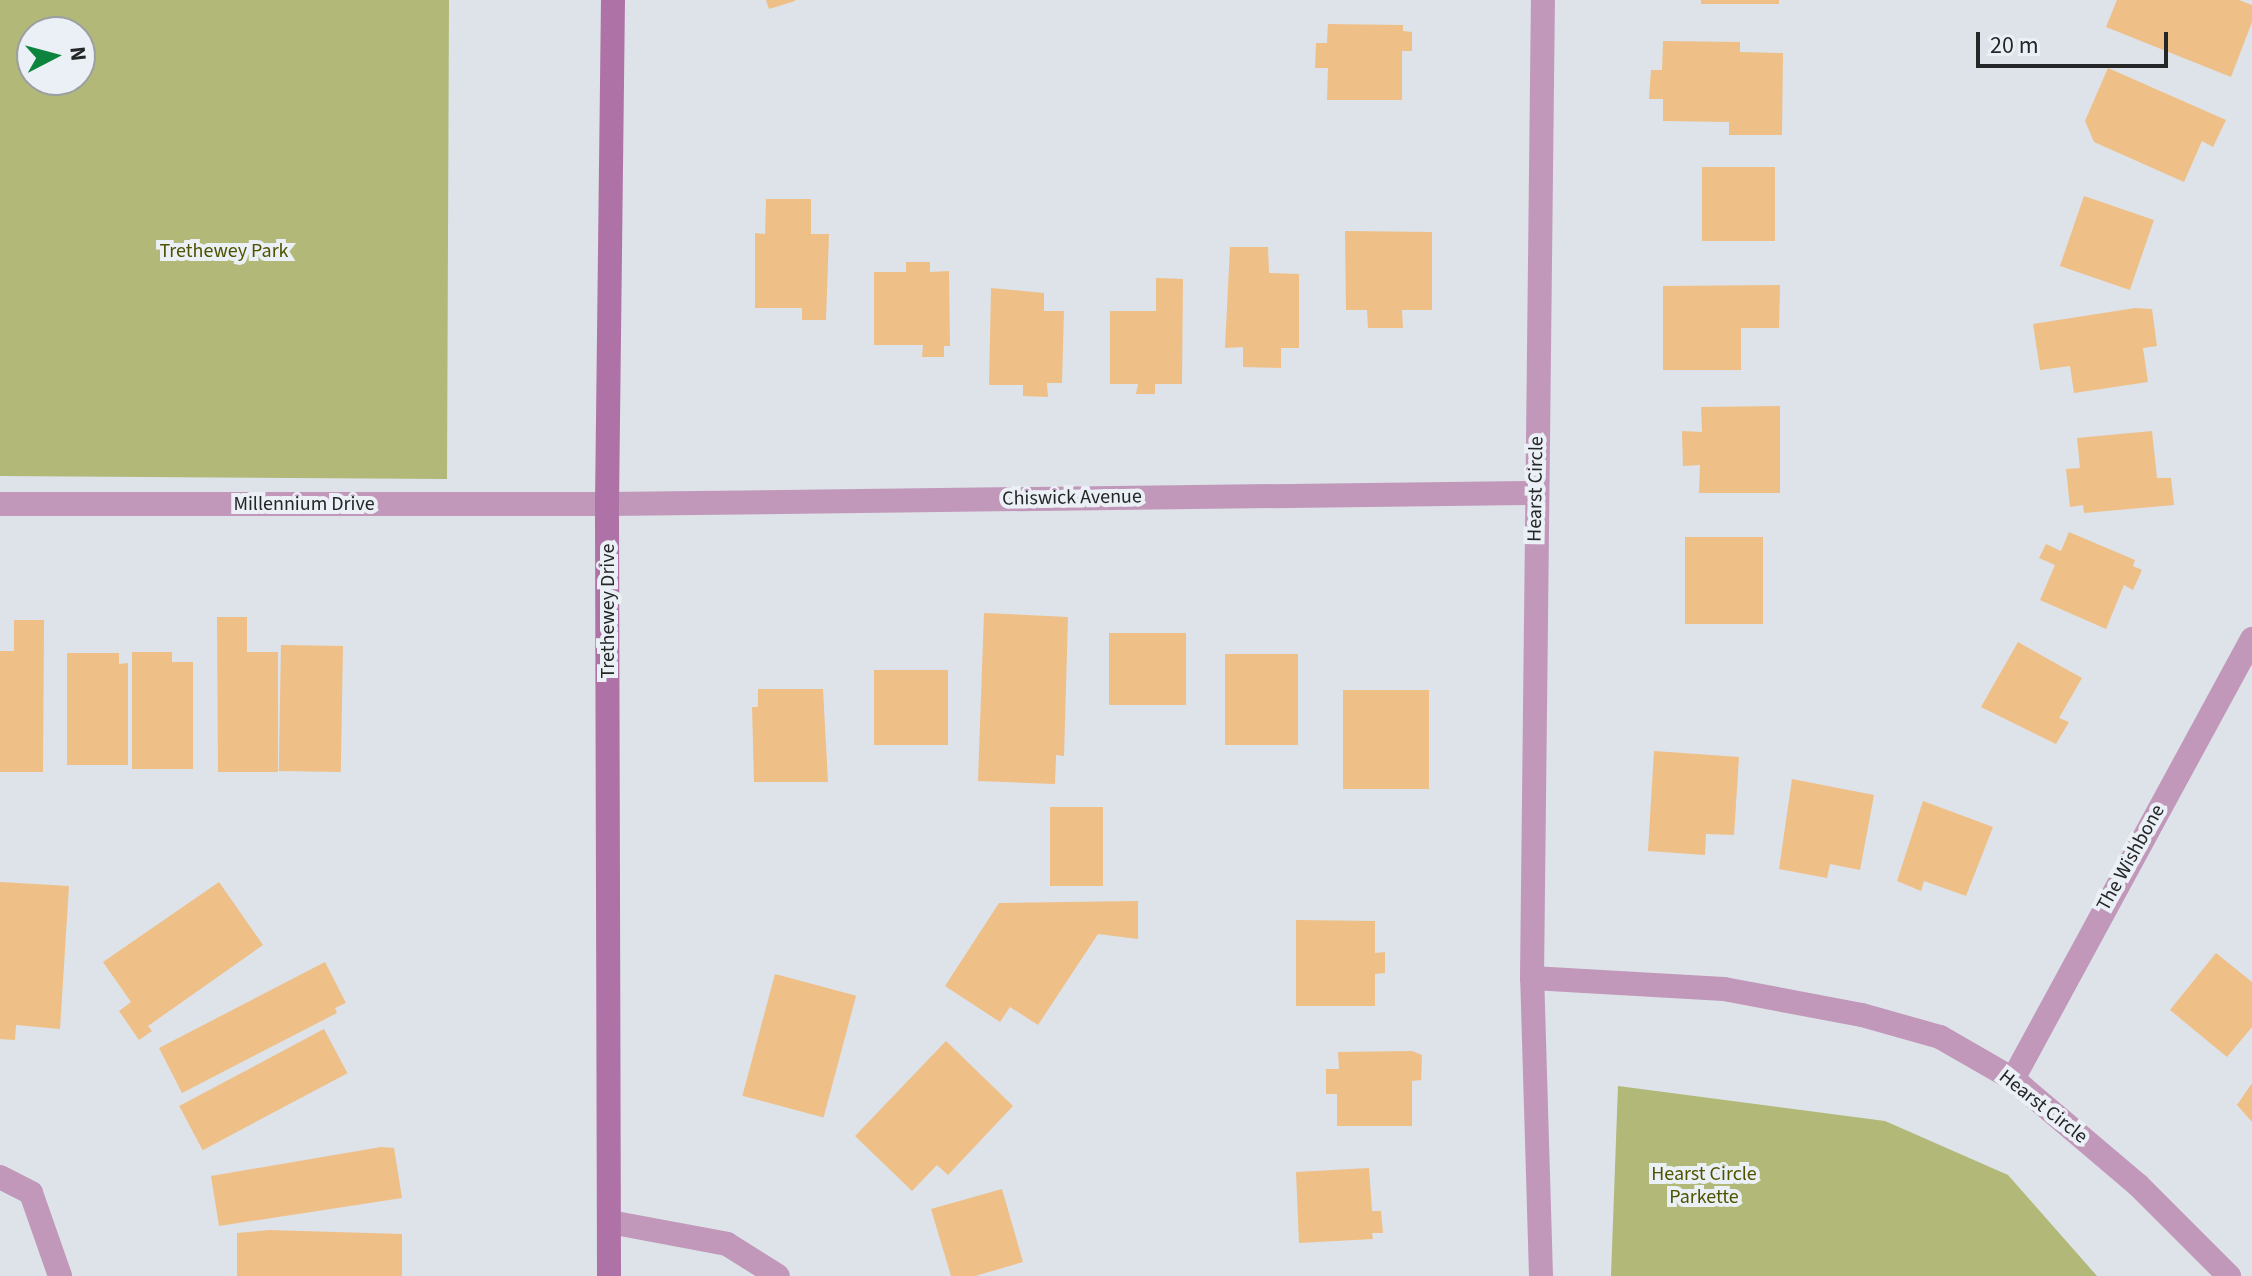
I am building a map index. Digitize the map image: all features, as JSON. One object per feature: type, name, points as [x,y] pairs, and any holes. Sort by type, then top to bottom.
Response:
[{"type":"main road","name":"Trethewey Drive","points":[[609,1276],[607,504],[613,0]]},
{"type":"street","name":"Hearst Circle","points":[[1541,1276],[1532,978],[1543,0]]},
{"type":"street","name":"Chiswick Avenue","points":[[607,504],[1536,493]]},
{"type":"street","name":"Millennium Drive","points":[[0,504],[607,504]]},
{"type":"street","name":"The Wishbone","points":[[2013,1079],[2252,639]]},
{"type":"street","name":"Hearst Circle","points":[[1532,978],[1724,989],[1862,1015],[1940,1037],[2013,1079],[2138,1185],[2229,1276]]},
{"type":"street","points":[[0,1177],[31,1193],[60,1276]]},
{"type":"street","points":[[610,1222],[727,1244],[778,1276]]},
{"type":"green space","name":"Trethewey Park","points":[[0,0],[449,0],[447,479],[0,476]]},
{"type":"green space","name":"Hearst Circle Parkette","points":[[1618,1086],[1885,1121],[2008,1175],[2097,1276],[1611,1276]]},
{"type":"building","points":[[766,0],[795,0],[795,1],[769,9]]},
{"type":"building","points":[[1701,0],[1779,0],[1779,4],[1701,4]]},
{"type":"building","points":[[2117,0],[2239,0],[2252,5],[2252,22],[2231,77],[2106,27]]},
{"type":"building","points":[[1328,24],[1403,25],[1403,31],[1412,32],[1412,51],[1402,51],[1402,100],[1327,100],[1328,68],[1315,68],[1316,43],[1327,43]]},
{"type":"building","points":[[1663,41],[1740,42],[1740,52],[1783,53],[1782,135],[1729,135],[1729,122],[1663,121],[1663,99],[1649,99],[1651,70],[1662,70]]},
{"type":"building","points":[[2108,68],[2226,120],[2213,147],[2202,141],[2184,182],[2094,142],[2085,121]]},
{"type":"building","points":[[1702,167],[1775,167],[1775,241],[1702,241]]},
{"type":"building","points":[[2084,196],[2154,220],[2130,290],[2060,266]]},
{"type":"building","points":[[766,199],[811,199],[811,234],[829,234],[826,320],[802,320],[802,308],[755,308],[755,233],[765,234]]},
{"type":"building","points":[[1345,231],[1432,232],[1432,310],[1402,310],[1403,328],[1368,328],[1367,310],[1346,310]]},
{"type":"building","points":[[1230,247],[1268,247],[1269,273],[1299,274],[1299,348],[1281,348],[1281,368],[1243,367],[1243,347],[1225,348]]},
{"type":"building","points":[[906,262],[930,262],[930,272],[949,271],[950,346],[944,346],[944,357],[922,357],[923,345],[874,345],[874,272],[906,272]]},
{"type":"building","points":[[1156,278],[1183,279],[1182,384],[1155,384],[1155,394],[1136,394],[1138,384],[1110,384],[1110,311],[1156,311]]},
{"type":"building","points":[[1780,285],[1779,328],[1741,328],[1741,370],[1663,370],[1663,286]]},
{"type":"building","points":[[991,288],[1044,293],[1044,311],[1064,311],[1062,383],[1047,383],[1048,397],[1023,396],[1023,385],[989,385]]},
{"type":"building","points":[[2135,308],[2152,309],[2157,346],[2143,348],[2148,382],[2074,393],[2070,366],[2040,370],[2033,324]]},
{"type":"building","points":[[1780,406],[1780,493],[1699,493],[1700,465],[1683,466],[1682,431],[1702,432],[1701,407]]},
{"type":"building","points":[[2152,431],[2157,478],[2171,478],[2174,505],[2084,513],[2083,505],[2070,507],[2066,469],[2080,468],[2077,438]]},
{"type":"building","points":[[2069,532],[2135,560],[2133,566],[2142,570],[2133,590],[2124,585],[2106,629],[2040,600],[2055,565],[2039,558],[2046,544],[2061,551]]},
{"type":"building","points":[[1685,537],[1763,537],[1763,624],[1685,624]]},
{"type":"building","points":[[984,613],[1068,617],[1064,756],[1056,755],[1055,784],[978,781]]},
{"type":"building","points":[[217,617],[247,617],[247,652],[278,652],[278,772],[218,772]]},
{"type":"building","points":[[14,620],[44,620],[43,772],[0,772],[0,651],[14,651]]},
{"type":"building","points":[[1109,633],[1186,633],[1186,705],[1109,705]]},
{"type":"building","points":[[2018,642],[2082,678],[2059,718],[2069,722],[2056,744],[1981,707]]},
{"type":"building","points":[[281,645],[343,646],[341,772],[279,771]]},
{"type":"building","points":[[132,652],[172,652],[172,662],[193,662],[193,769],[132,769]]},
{"type":"building","points":[[67,653],[119,653],[119,664],[128,663],[128,765],[67,765]]},
{"type":"building","points":[[1225,654],[1298,654],[1298,745],[1225,745]]},
{"type":"building","points":[[874,670],[948,670],[948,745],[874,745]]},
{"type":"building","points":[[758,689],[823,689],[828,782],[754,782],[752,707],[758,707]]},
{"type":"building","points":[[1343,690],[1429,690],[1429,789],[1343,789]]},
{"type":"building","points":[[1654,751],[1739,757],[1734,835],[1706,834],[1705,855],[1648,851]]},
{"type":"building","points":[[1792,779],[1874,795],[1860,870],[1830,864],[1827,878],[1779,869]]},
{"type":"building","points":[[1923,801],[1993,827],[1966,896],[1924,881],[1921,891],[1897,881]]},
{"type":"building","points":[[1050,807],[1103,807],[1103,886],[1050,886]]},
{"type":"building","points":[[0,882],[69,886],[60,1029],[16,1025],[15,1040],[0,1039]]},
{"type":"building","points":[[219,882],[263,945],[148,1026],[152,1031],[139,1040],[119,1011],[131,1002],[103,962]]},
{"type":"building","points":[[1138,901],[1138,939],[1098,934],[1038,1025],[1010,1007],[1000,1022],[945,986],[999,903]]},
{"type":"building","points":[[1296,920],[1375,921],[1375,953],[1385,952],[1385,973],[1375,974],[1375,1006],[1296,1006]]},
{"type":"building","points":[[2216,953],[2252,982],[2252,1027],[2227,1057],[2170,1010]]},
{"type":"building","points":[[325,962],[346,1003],[335,1008],[337,1013],[182,1093],[159,1048]]},
{"type":"building","points":[[775,974],[856,996],[824,1117],[742,1096]]},
{"type":"building","points":[[324,1029],[347,1073],[203,1150],[179,1106]]},
{"type":"building","points":[[946,1041],[1013,1106],[948,1175],[937,1165],[912,1191],[855,1136]]},
{"type":"building","points":[[1412,1051],[1422,1055],[1421,1080],[1412,1081],[1412,1126],[1337,1126],[1337,1094],[1326,1094],[1326,1069],[1339,1069],[1338,1052]]},
{"type":"building","points":[[2252,1083],[2252,1122],[2237,1105]]},
{"type":"building","points":[[381,1147],[394,1148],[402,1198],[219,1226],[211,1176]]},
{"type":"building","points":[[1369,1168],[1372,1211],[1381,1211],[1383,1233],[1372,1233],[1373,1239],[1299,1243],[1296,1172]]},
{"type":"building","points":[[1002,1189],[1023,1262],[975,1276],[951,1276],[931,1209]]},
{"type":"building","points":[[269,1230],[402,1234],[402,1276],[237,1276],[237,1233]]}]
